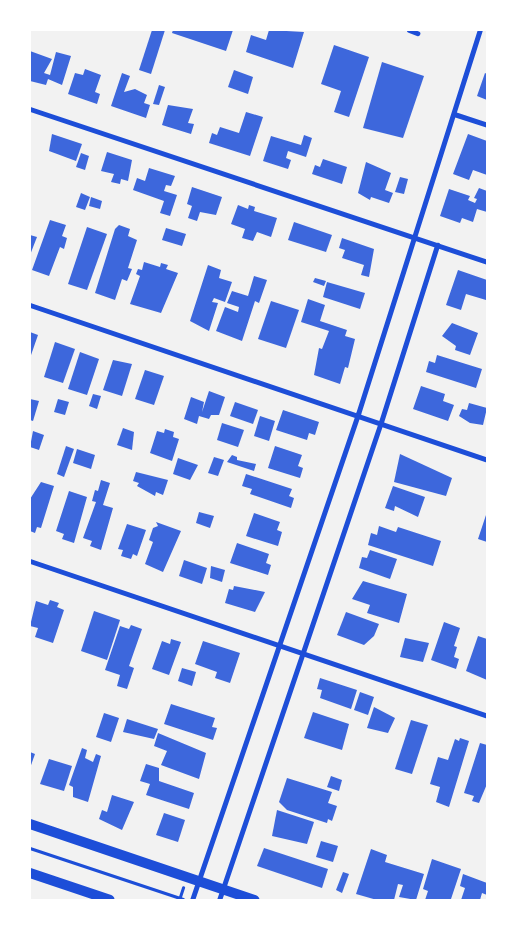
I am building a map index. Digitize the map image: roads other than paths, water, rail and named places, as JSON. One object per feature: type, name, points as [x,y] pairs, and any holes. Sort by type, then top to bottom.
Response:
[{"type":"main road","points":[[30,824],[254,900]]},
{"type":"main road","points":[[30,873],[110,900]]},
{"type":"street","points":[[409,30],[417,32]]},
{"type":"street","points":[[192,900],[358,414],[480,30]]},
{"type":"street","points":[[30,109],[487,262]]},
{"type":"street","points":[[454,114],[487,125]]},
{"type":"street","points":[[219,900],[381,422],[437,245]]},
{"type":"street","points":[[30,305],[358,414],[487,460]]},
{"type":"street","points":[[30,561],[487,716]]}]
